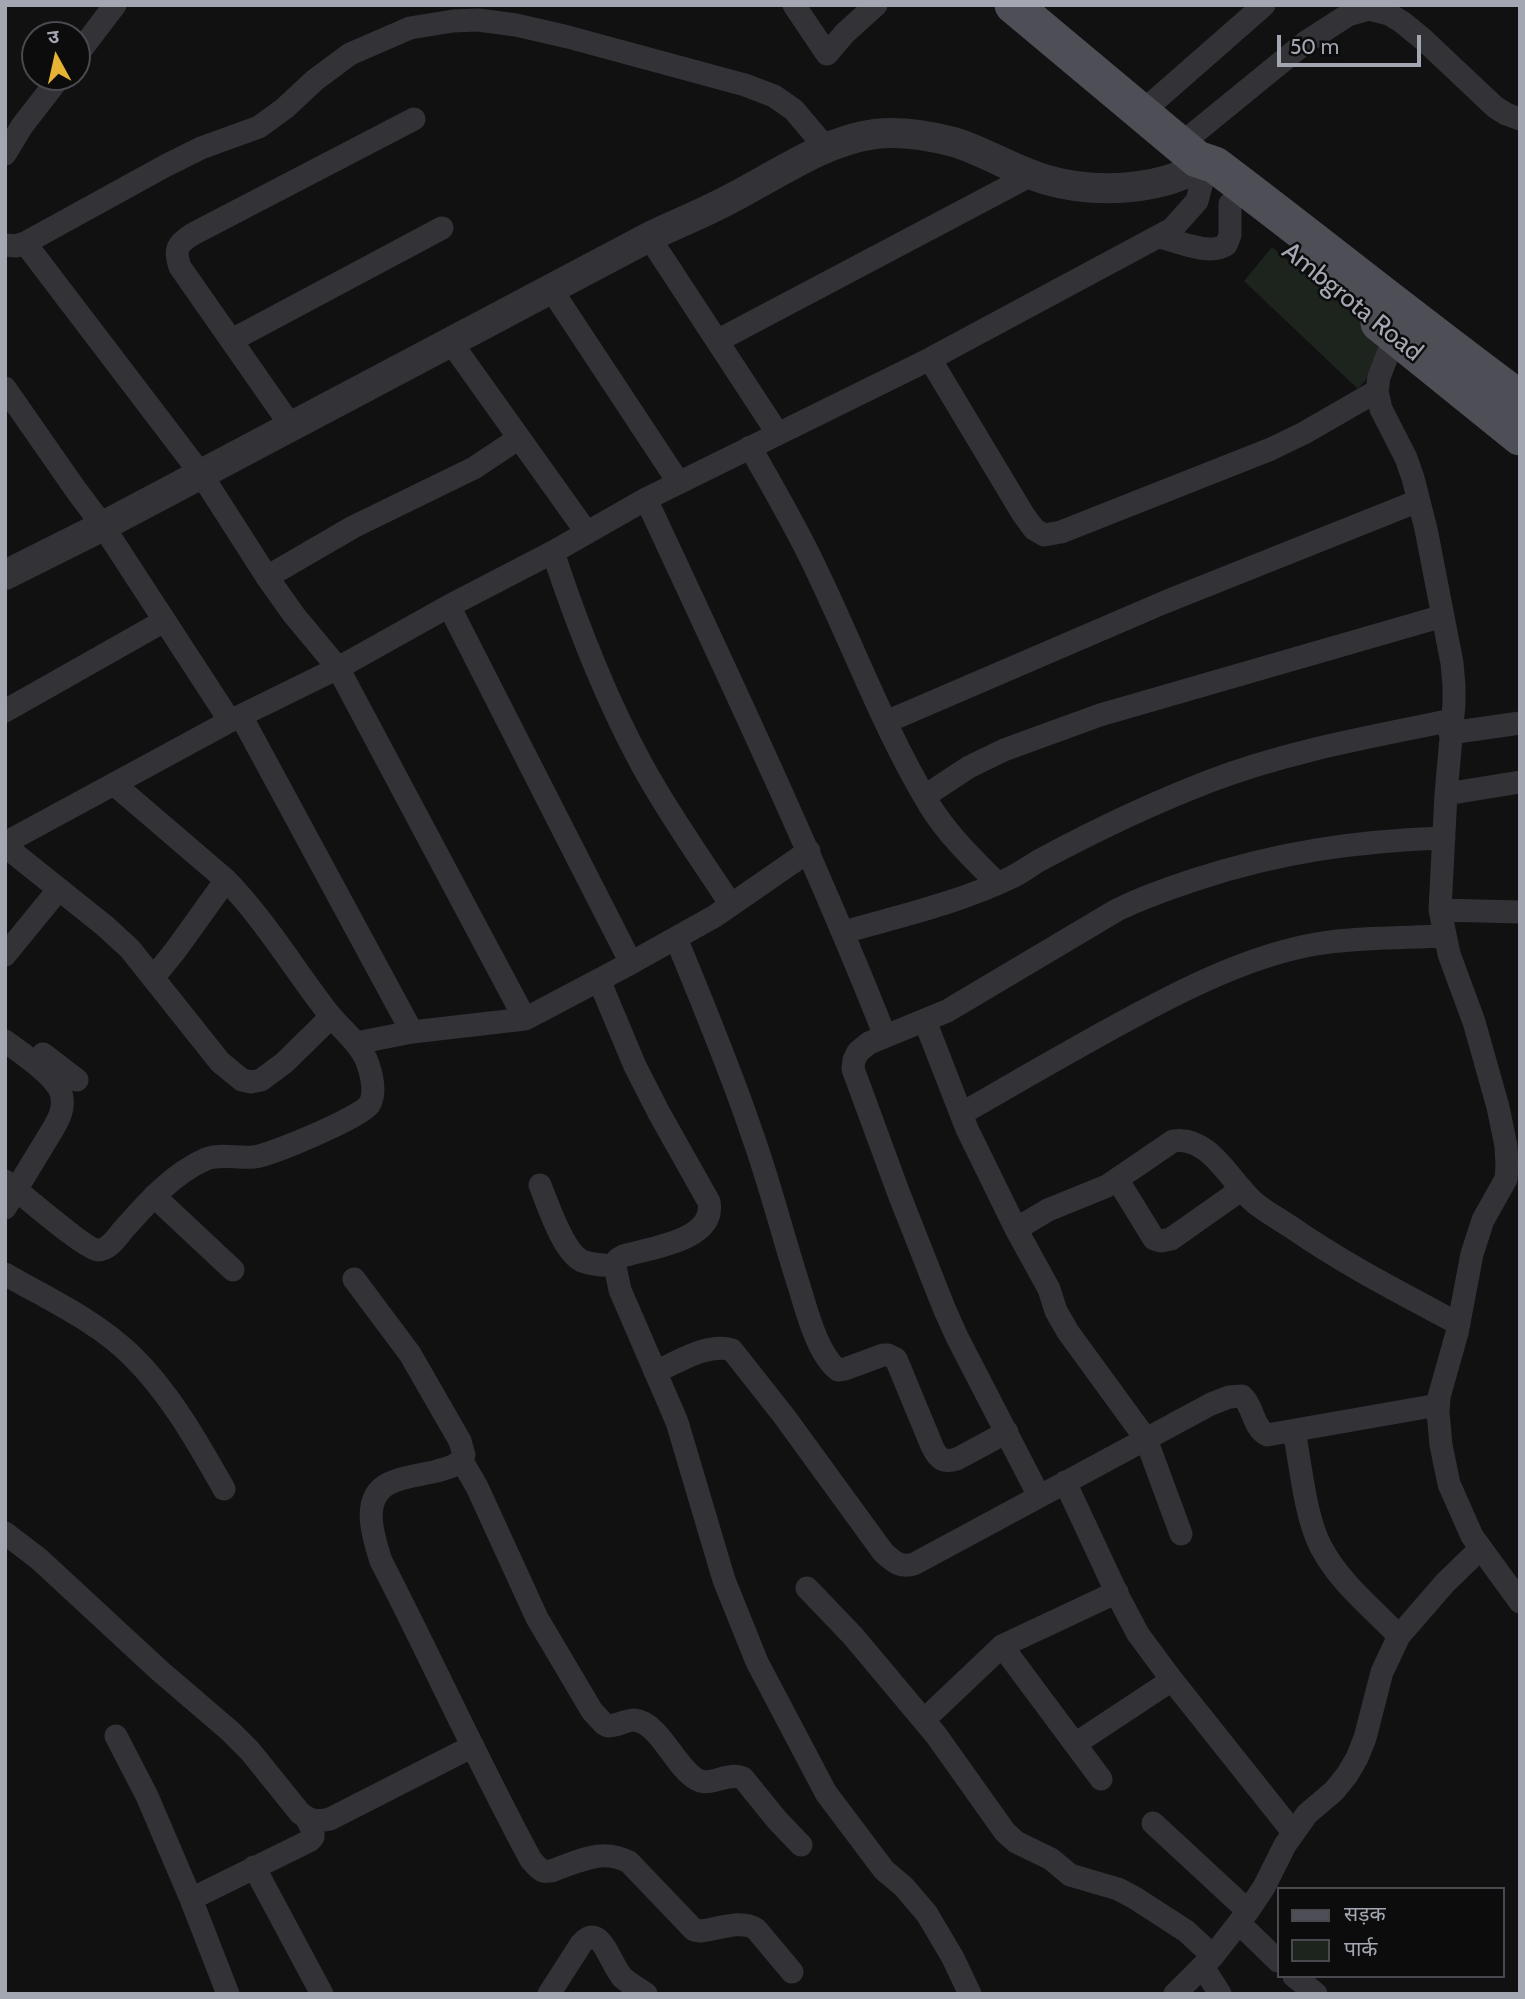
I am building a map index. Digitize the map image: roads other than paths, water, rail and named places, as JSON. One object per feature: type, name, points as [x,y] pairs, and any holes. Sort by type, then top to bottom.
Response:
[{"type":"main road","points":[[1013,5],[1142,112],[1195,164],[1215,165],[1320,244],[1426,330],[1520,399]]},
{"type":"main road","name":"Ambgrota Road","points":[[1195,164],[1230,204],[1300,257],[1392,335],[1520,437]]},
{"type":"street","points":[[91,37],[115,5]]},
{"type":"street","points":[[794,5],[827,54],[845,33],[876,5]]},
{"type":"street","points":[[1142,112],[1264,5]]},
{"type":"street","points":[[5,575],[103,526],[649,237],[729,200],[826,148],[855,138],[876,134],[930,137],[956,143],[1050,181],[1104,188],[1167,180],[1195,164],[1306,43],[1348,15],[1370,9],[1389,14],[1402,22],[1495,107],[1520,119]]},
{"type":"street","points":[[524,1019],[338,668],[267,577],[201,474],[11,246],[201,148],[259,127],[285,108],[314,80],[350,54],[410,28],[453,21],[478,20],[516,25],[745,85],[774,96],[794,110],[826,148]]},
{"type":"street","points":[[5,153],[49,91]]},
{"type":"street","points":[[291,426],[180,267],[176,257],[177,249],[183,240],[414,118]]},
{"type":"street","points":[[331,1017],[284,1063],[261,1080],[242,1080],[220,1062],[130,949],[5,844],[235,718],[338,668],[646,499],[930,359],[1159,237],[1172,229],[1197,201],[1195,164]]},
{"type":"street","points":[[718,341],[1031,175]]},
{"type":"street","points":[[1159,237],[1208,249],[1226,246],[1230,235],[1230,204]]},
{"type":"street","points":[[232,340],[442,228]]},
{"type":"street","points":[[649,237],[778,434]]},
{"type":"street","points":[[551,289],[679,483]]},
{"type":"street","points":[[1392,335],[1377,391],[1385,419],[1406,458],[1426,528],[1454,685],[1440,910],[1444,936],[1474,1022],[1513,1165],[1486,1212],[1472,1254],[1459,1324],[1438,1405],[1445,1471],[1457,1505],[1480,1549],[1520,1602]]},
{"type":"street","points":[[450,341],[587,533]]},
{"type":"street","points":[[930,359],[1023,513],[1034,529],[1044,535],[1061,532],[1271,449],[1377,391]]},
{"type":"street","points":[[5,388],[103,526],[164,621],[235,718],[411,1032]]},
{"type":"street","points":[[267,577],[353,527],[474,468],[519,438]]},
{"type":"street","points":[[750,447],[814,566],[886,722],[925,796],[949,833],[997,883]]},
{"type":"street","points":[[646,499],[809,851],[885,1036]]},
{"type":"street","points":[[886,722],[1165,602],[1419,502]]},
{"type":"street","points":[[553,552],[584,642],[640,763],[731,905]]},
{"type":"street","points":[[449,606],[631,963]]},
{"type":"street","points":[[925,796],[968,767],[1004,750],[1100,715],[1443,617]]},
{"type":"street","points":[[5,711],[164,621]]},
{"type":"street","points":[[844,932],[943,904],[1011,878],[1042,859],[1129,817],[1210,781],[1272,760],[1451,726],[1520,723]]},
{"type":"street","points":[[1446,794],[1520,782]]},
{"type":"street","points":[[5,1041],[56,1083],[63,1099],[59,1118],[9,1193],[99,1250],[113,1242],[176,1176],[209,1158],[253,1157],[271,1153],[355,1115],[369,1105],[373,1093],[365,1057],[356,1043],[331,1017],[258,917],[226,880],[114,784]]},
{"type":"street","points":[[1039,1496],[944,1308],[853,1069],[858,1052],[869,1043],[947,1011],[1117,910],[1152,894],[1241,865],[1293,853],[1391,840],[1444,838]]},
{"type":"street","points":[[356,1043],[411,1032],[524,1019],[676,938],[731,905],[809,851]]},
{"type":"street","points":[[153,978],[226,880]]},
{"type":"street","points":[[5,955],[59,889]]},
{"type":"street","points":[[1440,910],[1520,912]]},
{"type":"street","points":[[961,1114],[1160,1002],[1241,966],[1316,944],[1444,936]]},
{"type":"street","points":[[676,938],[732,1078],[774,1198],[806,1311],[830,1362],[838,1370],[888,1354],[896,1359],[932,1446],[941,1460],[957,1459],[1007,1432]]},
{"type":"street","points":[[599,981],[635,1066],[702,1187],[710,1209],[707,1219],[695,1232],[677,1241],[623,1256],[615,1266],[620,1290],[677,1422],[724,1580],[757,1662],[826,1793],[884,1870],[904,1887],[926,1914],[953,1958],[970,1994]]},
{"type":"street","points":[[925,1021],[961,1114],[1016,1229],[1044,1278],[1054,1299],[1056,1311],[1068,1332],[1146,1439],[1181,1534]]},
{"type":"street","points":[[5,1026],[77,1080]]},
{"type":"street","points":[[1016,1229],[1048,1210],[1107,1186],[1173,1140],[1183,1139],[1208,1152],[1255,1203],[1350,1266],[1459,1324]]},
{"type":"street","points":[[1117,1179],[1154,1239],[1161,1241],[1171,1239],[1242,1189]]},
{"type":"street","points":[[540,1185],[571,1252],[580,1260],[615,1266]]},
{"type":"street","points":[[155,1196],[233,1270]]},
{"type":"street","points":[[5,1274],[98,1328],[131,1354],[182,1420],[224,1489]]},
{"type":"street","points":[[354,1279],[417,1365],[464,1450],[462,1461],[449,1468],[390,1483],[378,1490],[373,1498],[371,1518],[381,1561],[536,1867],[543,1871],[554,1870],[592,1856],[605,1854],[619,1857],[629,1862],[694,1930],[750,1925],[757,1928],[792,1972]]},
{"type":"street","points":[[655,1372],[701,1352],[724,1348],[732,1350],[784,1416],[883,1552],[899,1565],[906,1566],[1211,1404],[1236,1396],[1242,1396],[1247,1401],[1259,1430],[1267,1435],[1438,1405]]},
{"type":"street","points":[[1294,1431],[1313,1526],[1321,1547],[1340,1576],[1399,1636]]},
{"type":"street","points":[[462,1461],[477,1487],[537,1618],[599,1720],[608,1726],[632,1720],[645,1723],[698,1781],[730,1776],[743,1778],[801,1845]]},
{"type":"street","points":[[1065,1482],[1138,1634],[1171,1680],[1293,1832]]},
{"type":"street","points":[[5,1533],[40,1559],[160,1671],[230,1731],[307,1819],[330,1819],[473,1746]]},
{"type":"street","points":[[1175,1994],[1208,1961],[1243,1917],[1264,1887],[1293,1832],[1307,1814],[1334,1791],[1347,1775],[1357,1758],[1382,1672],[1399,1636],[1445,1583],[1480,1549]]},
{"type":"street","points":[[807,1588],[853,1636],[924,1720],[1005,1832],[1016,1842],[1043,1854],[1070,1875],[1118,1889],[1186,1931],[1208,1961],[1220,1994]]},
{"type":"street","points":[[924,1720],[1002,1646],[1117,1592]]},
{"type":"street","points":[[1002,1646],[1101,1779]]},
{"type":"street","points":[[1075,1744],[1171,1680]]},
{"type":"street","points":[[116,1736],[147,1796],[228,1994]]},
{"type":"street","points":[[191,1899],[309,1841],[313,1837],[313,1831],[307,1819]]},
{"type":"street","points":[[1153,1823],[1243,1917],[1276,1958]]},
{"type":"street","points":[[254,1867],[322,1994]]},
{"type":"street","points":[[549,1994],[581,1944],[592,1937],[602,1944],[620,1974],[646,1994]]}]
